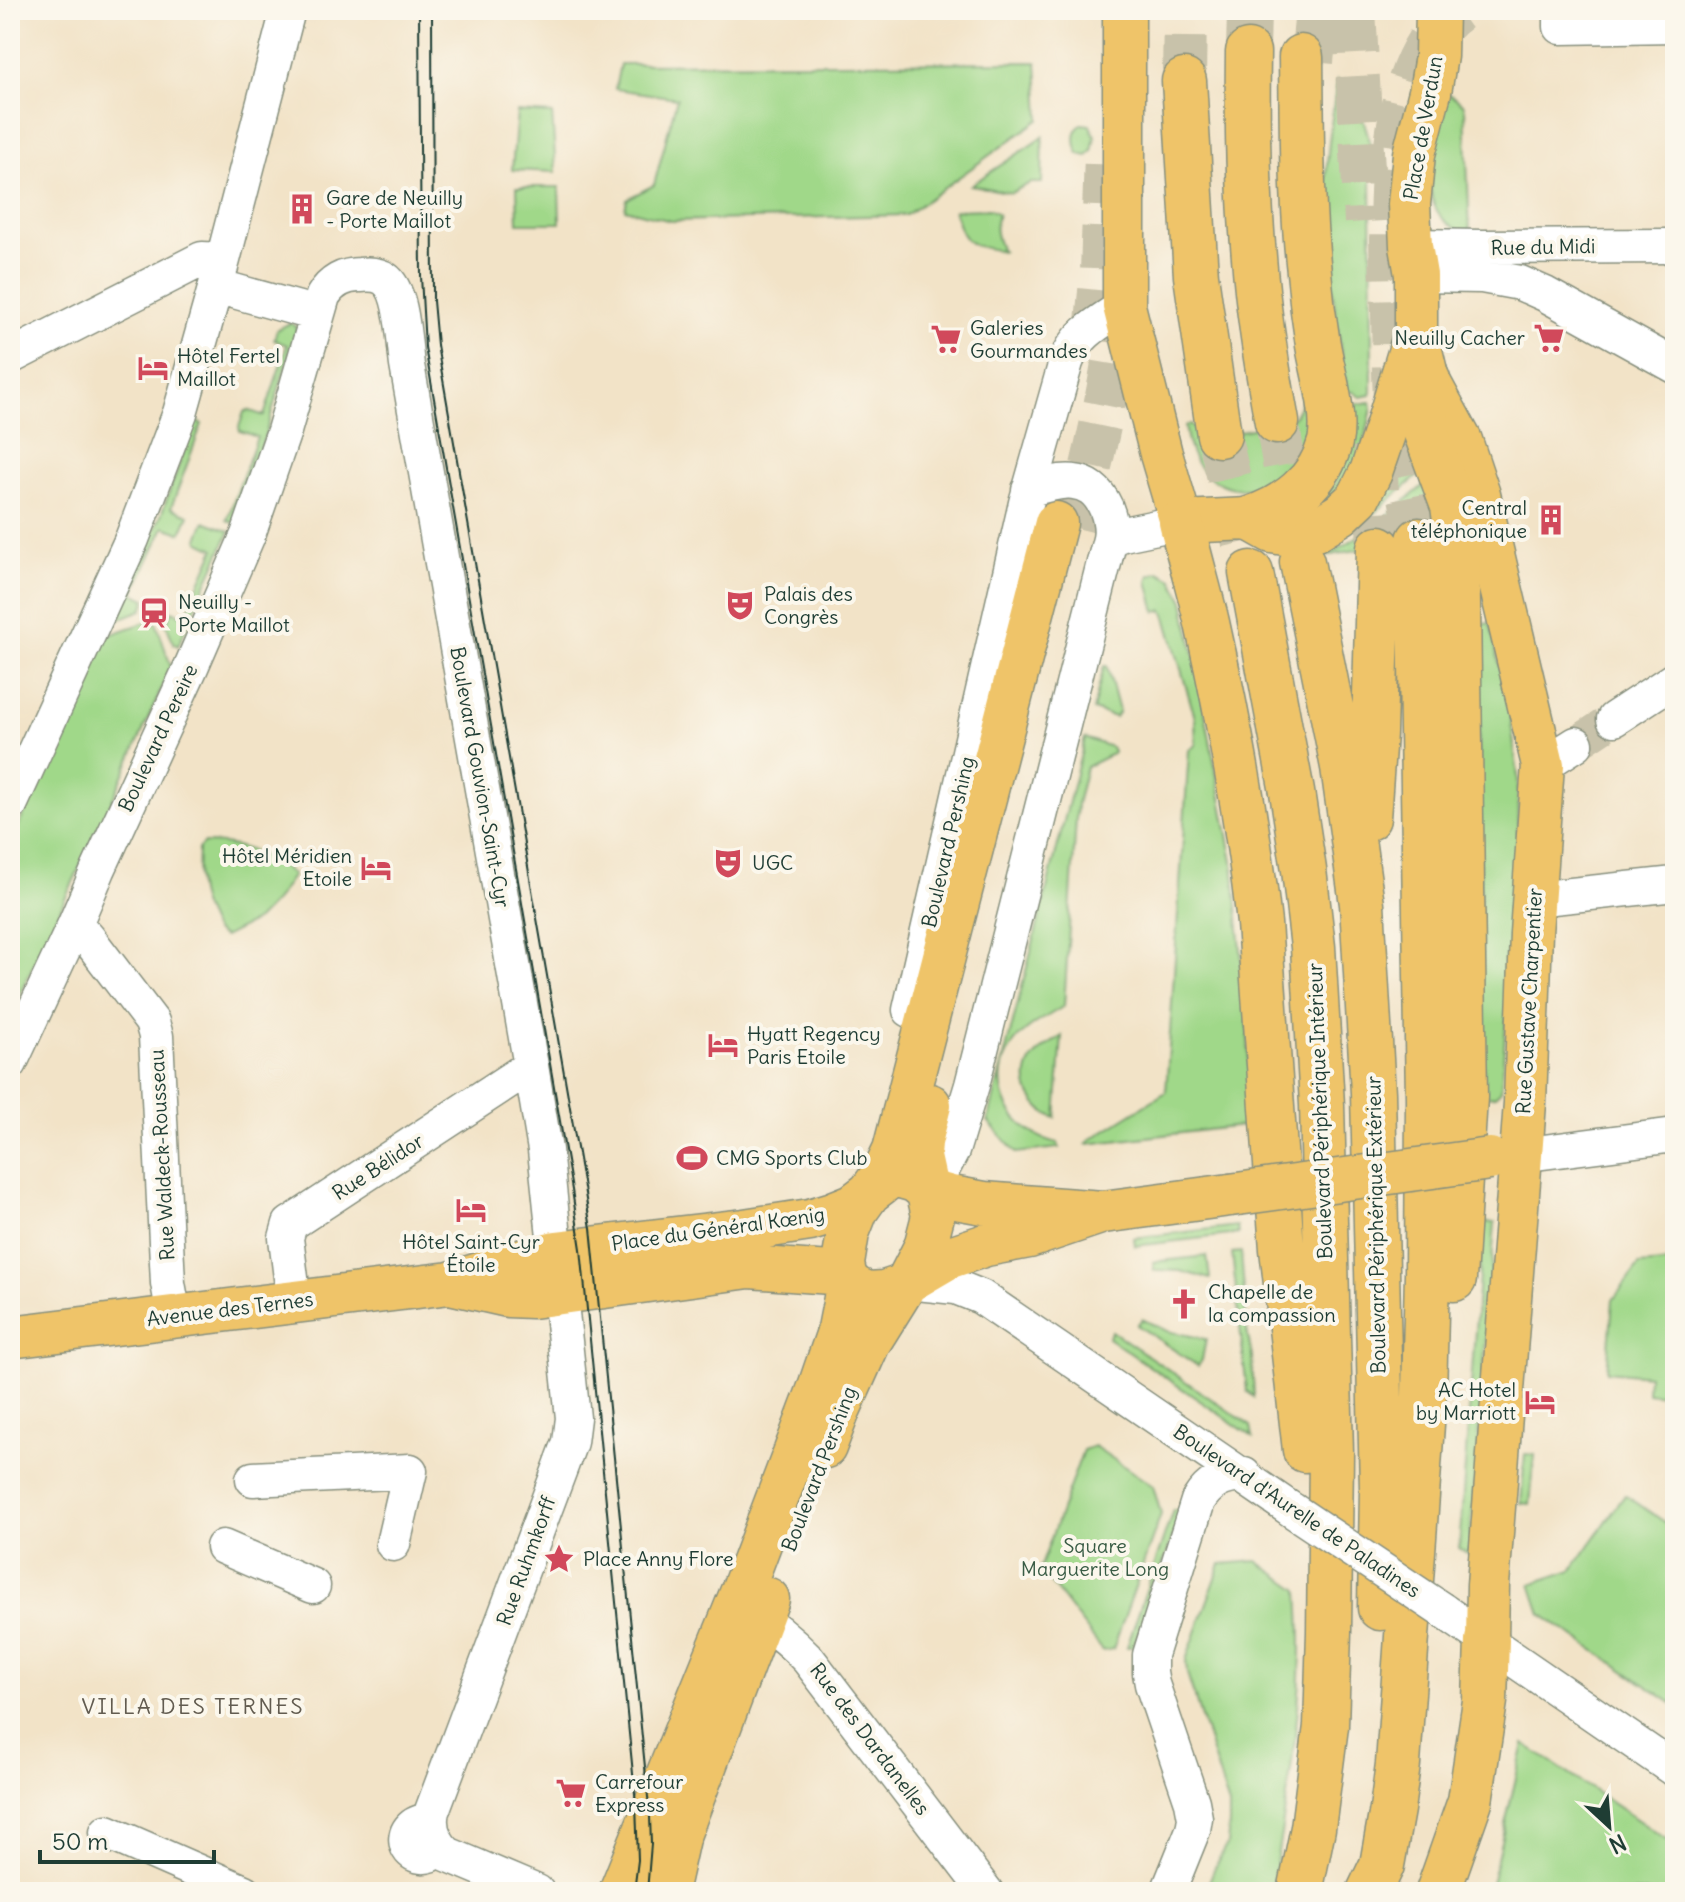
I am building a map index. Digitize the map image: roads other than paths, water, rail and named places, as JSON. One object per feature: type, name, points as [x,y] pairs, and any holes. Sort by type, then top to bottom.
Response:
[{"type":"highway","points":[[1248,52],[1248,142],[1254,259],[1262,334],[1277,422]]},
{"type":"highway","points":[[1249,519],[1289,500],[1307,485],[1325,456],[1331,435],[1331,414],[1316,334],[1304,227],[1302,163],[1307,60]]},
{"type":"highway","points":[[1184,81],[1196,276],[1219,435]]},
{"type":"highway","points":[[1369,1892],[1382,1865],[1387,1841],[1401,1726],[1437,1514],[1465,1097],[1457,535],[1451,497],[1426,433],[1428,380]]},
{"type":"highway","points":[[1181,522],[1204,610],[1232,744],[1254,876],[1282,1249],[1329,1632]]},
{"type":"highway","points":[[1362,904],[1374,733],[1399,544],[1428,1100],[1424,1396],[1401,1726]]},
{"type":"highway","name":"Boulevard Périphérique Extérieur","points":[[1302,562],[1343,767],[1362,904],[1373,1093],[1382,1489],[1379,1635],[1369,1770],[1350,1892]]},
{"type":"highway","name":"Boulevard Périphérique Intérieur","points":[[1251,573],[1304,870],[1313,947],[1322,1105],[1331,1453],[1329,1632],[1326,1726],[1313,1828],[1300,1892]]},
{"type":"highway","points":[[1438,1892],[1470,1801],[1485,1701],[1487,1640]]},
{"type":"main road","points":[[1124,10],[1124,306],[1181,522],[1249,519],[1285,536],[1329,523],[1352,504],[1371,472],[1416,330]]},
{"type":"main road","name":"Place de Verdun","points":[[1416,330],[1409,204],[1411,175],[1434,66],[1437,10]]},
{"type":"main road","name":"Rue Gustave Charpentier","points":[[1416,330],[1428,380],[1461,441],[1560,754],[1534,899],[1525,1103],[1505,1157],[1487,1640]]},
{"type":"main road","name":"Boulevard Pershing","points":[[730,1660],[869,1343],[925,1247],[933,1216],[920,1157],[921,1142],[1081,530]]},
{"type":"main road","name":"Boulevard Pershing","points":[[749,1611],[837,1335],[845,1298],[843,1264],[848,1233],[857,1210],[882,1175],[894,1150],[1081,530]]},
{"type":"main road","points":[[907,1282],[950,1257],[986,1245],[1029,1237],[1103,1212],[1505,1157]]},
{"type":"main road","name":"Place du Général Kœnig","points":[[574,1250],[810,1220],[853,1205],[890,1177],[915,1181],[926,1190]]},
{"type":"main road","points":[[926,1190],[984,1203],[1103,1212]]},
{"type":"main road","name":"Avenue des Ternes","points":[[10,1337],[450,1283],[527,1259],[574,1250]]},
{"type":"main road","name":"Place du Général Kœnig","points":[[603,1287],[749,1267],[831,1273],[868,1293],[884,1292],[907,1282]]},
{"type":"main road","name":"Avenue des Ternes","points":[[450,1283],[508,1296],[532,1297],[603,1287]]},
{"type":"main road","points":[[620,1892],[730,1660]]},
{"type":"main road","points":[[666,1892],[678,1838],[730,1660]]},
{"type":"street","points":[[10,805],[132,539],[180,413],[288,10]]},
{"type":"street","points":[[1561,10],[1561,27],[1675,25]]},
{"type":"street","name":"Rue du Midi","points":[[1413,260],[1507,264],[1675,246]]},
{"type":"street","points":[[10,357],[202,259],[220,273],[317,314]]},
{"type":"street","points":[[1507,264],[1520,283],[1675,366]]},
{"type":"street","name":"Boulevard Pereire","points":[[10,1063],[248,535],[284,431],[323,296],[333,284],[347,276],[374,274]]},
{"type":"street","name":"Boulevard Gouvion-Saint-Cyr","points":[[374,274],[391,285],[398,303],[545,1150],[574,1250],[560,1293]]},
{"type":"street","name":"Boulevard Pershing","points":[[867,1194],[1029,490],[1070,351],[1087,331],[1124,306]]},
{"type":"street","name":"Boulevard Pershing","points":[[1029,490],[1062,481],[1089,487],[1101,499],[1111,525],[1081,530]]},
{"type":"street","points":[[1081,530],[1123,534],[1181,522]]},
{"type":"street","points":[[1614,719],[1675,679]]},
{"type":"street","points":[[1534,899],[1675,884]]},
{"type":"street","name":"Rue Waldeck-Rousseau","points":[[75,924],[152,1022],[156,1036],[168,1283],[174,1316]]},
{"type":"street","name":"Rue Bélidor","points":[[294,1302],[286,1238],[290,1224],[531,1066]]},
{"type":"street","points":[[1505,1157],[1675,1135]]},
{"type":"street","name":"Boulevard d'Aurelle de Paladines","points":[[907,1282],[956,1287],[981,1297],[1675,1770]]},
{"type":"street","name":"Rue Ruhmkorff","points":[[537,1892],[453,1858],[436,1835],[432,1811],[572,1435],[573,1418],[560,1293]]},
{"type":"street","points":[[253,1479],[410,1471],[393,1544]]},
{"type":"street","points":[[1168,1892],[1195,1818],[1152,1684],[1150,1655],[1198,1501],[1222,1478],[1244,1475]]},
{"type":"street","points":[[223,1547],[313,1586]]},
{"type":"street","name":"Rue des Dardanelles","points":[[749,1611],[791,1641],[808,1659],[986,1892]]},
{"type":"street","points":[[107,1832],[244,1892]]},
{"type":"tunnel","points":[[1184,81],[1185,10]]},
{"type":"tunnel","points":[[1248,52],[1249,10]]},
{"type":"tunnel","points":[[1312,62],[1317,10]]},
{"type":"tunnel","points":[[1354,10],[1366,222]]},
{"type":"tunnel","points":[[1419,540],[1396,407],[1391,240],[1395,152],[1402,109],[1414,69],[1432,36],[1458,10]]},
{"type":"tunnel","points":[[1095,332],[1101,272],[1105,155]]},
{"type":"tunnel","points":[[1076,528],[1108,385],[1121,298]]},
{"type":"tunnel","points":[[1277,422],[1296,532]]},
{"type":"tunnel","points":[[1219,435],[1251,573]]},
{"type":"tunnel","points":[[1375,446],[1379,548]]},
{"type":"tunnel","points":[[1576,744],[1614,719]]},
{"type":"tram line","points":[[419,10],[421,276],[425,347],[581,1249],[636,1804],[638,1860],[634,1892]]},
{"type":"tram line","points":[[432,10],[433,301],[437,345],[591,1228],[650,1817],[647,1892]]},
{"type":"place","name":"Gare de Neuilly - Porte Maillot","points":[[302,209]]},
{"type":"place","name":"Neuilly Cacher","points":[[1549,338]]},
{"type":"place","name":"Galeries Gourmandes","points":[[946,339]]},
{"type":"place","name":"Hôtel Fertel Maillot","points":[[153,368]]},
{"type":"place","name":"Central téléphonique","points":[[1551,520]]},
{"type":"place","name":"Palais des Congrès","points":[[740,605]]},
{"type":"place","name":"Neuilly - Porte Maillot","points":[[154,613]]},
{"type":"place","name":"UGC","points":[[728,863]]},
{"type":"place","name":"Hôtel Méridien Etoile","points":[[376,868]]},
{"type":"place","name":"Hyatt Regency Paris Etoile","points":[[723,1045]]},
{"type":"place","name":"CMG Sports Club","points":[[692,1158]]},
{"type":"place","name":"Hôtel Saint-Cyr Étoile","points":[[471,1210]]},
{"type":"place","name":"Chapelle de la compassion","points":[[1184,1304]]},
{"type":"place","name":"AC Hotel by Marriott","points":[[1540,1402]]},
{"type":"place","name":"Place Anny Flore","points":[[559,1559]]},
{"type":"place","name":"Carrefour Express","points":[[571,1793]]},
{"type":"district","name":"VILLA DES TERNES","points":[[193,1706]]},
{"type":"park label","name":"Square Marguerite Long","points":[[1095,1558]]}]
